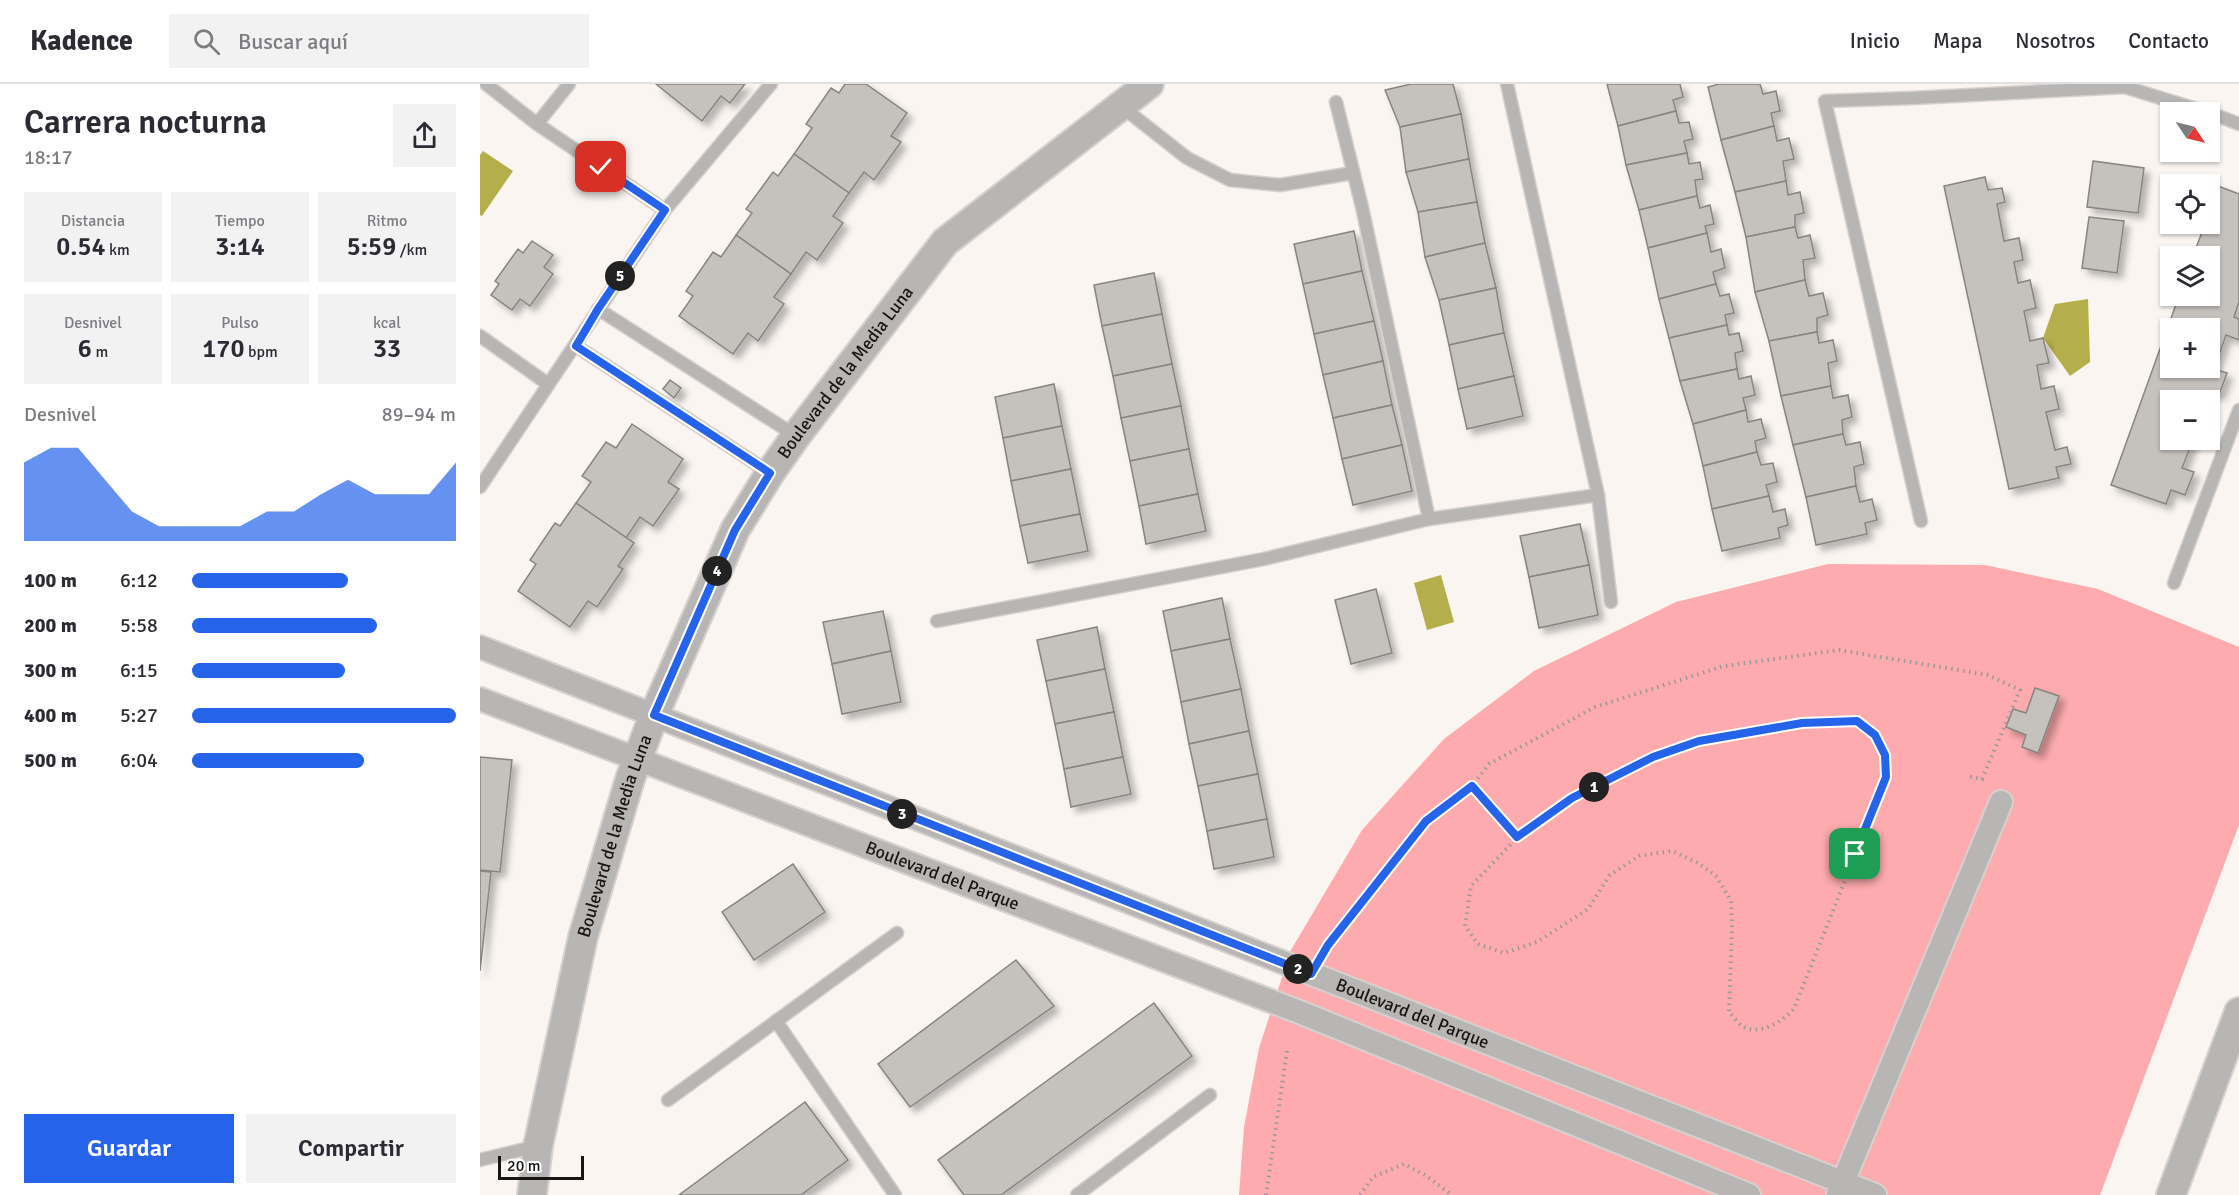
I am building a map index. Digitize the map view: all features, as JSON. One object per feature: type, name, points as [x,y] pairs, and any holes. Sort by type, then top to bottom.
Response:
[{"type":"street","name":"Boulevard de la Media Luna","points":[[532,1195],[538,1146],[582,937],[638,758],[654,715],[735,530],[796,436],[945,242],[1149,84]]},
{"type":"street","name":"Boulevard del Parque","points":[[480,647],[1311,974],[1841,1189],[1875,1195]]},
{"type":"street","name":"Boulevard del Parque","points":[[480,699],[1302,1012],[1749,1195]]},
{"type":"street","points":[[1841,1189],[2001,802]]},
{"type":"street","points":[[2171,1195],[2239,1012]]},
{"type":"lane","points":[[486,84],[537,124],[665,210]]},
{"type":"lane","points":[[537,124],[569,84]]},
{"type":"lane","points":[[480,487],[665,210],[771,84]]},
{"type":"lane","points":[[1507,84],[1598,495],[1611,602]]},
{"type":"lane","points":[[1921,521],[1825,100],[1912,98],[2125,86],[2174,102]]},
{"type":"lane","points":[[1336,102],[1430,519]]},
{"type":"lane","points":[[1120,105],[1187,158],[1230,180],[1280,185],[1353,173]]},
{"type":"lane","points":[[2220,117],[2239,124]]},
{"type":"lane","points":[[598,309],[796,436]]},
{"type":"lane","points":[[480,336],[548,384]]},
{"type":"lane","points":[[576,346],[770,473]]},
{"type":"lane","points":[[2174,583],[2239,410]]},
{"type":"lane","points":[[937,621],[1264,559],[1430,519],[1598,495]]},
{"type":"lane","points":[[668,1100],[897,933]]},
{"type":"lane","points":[[776,1021],[895,1195]]},
{"type":"lane","points":[[1077,1195],[1210,1095]]},
{"type":"lane","points":[[480,1161],[538,1146]]},
{"type":"path","points":[[1311,974],[1328,945],[1426,821],[1472,786],[1489,764],[1595,707],[1724,666],[1839,650],[1988,675],[2020,690],[1982,779],[1966,776]]},
{"type":"path","points":[[1857,721],[1875,735],[1885,755],[1886,777],[1794,1009],[1783,1020],[1761,1030],[1743,1027],[1729,1012],[1731,901],[1716,876],[1698,863],[1672,851],[1639,856],[1610,875],[1588,909],[1537,942],[1504,953],[1478,944],[1465,926],[1471,886],[1517,837],[1572,798],[1653,757],[1699,741],[1802,723],[1857,721]]},
{"type":"path","points":[[1472,786],[1517,837]]},
{"type":"path","points":[[1266,1195],[1287,1051]]},
{"type":"path","points":[[1360,1195],[1373,1177],[1404,1164],[1425,1175],[1452,1195]]},
{"type":"shaded area","points":[[483,151],[513,171],[482,216],[480,215],[480,155]]},
{"type":"shaded area","points":[[2088,299],[2090,362],[2070,376],[2043,338],[2055,304]]},
{"type":"shaded area","points":[[1828,564],[1985,565],[2098,589],[2239,647],[2239,825],[2100,1195],[1239,1195],[1244,1127],[1259,1048],[1291,950],[1362,830],[1444,739],[1534,671],[1676,602]]},
{"type":"shaded area","points":[[1441,575],[1454,622],[1427,630],[1414,583]]},
{"type":"building","points":[[656,84],[745,84],[730,103],[721,96],[702,121]]},
{"type":"building","points":[[845,84],[866,84],[907,113],[891,136],[901,142],[874,180],[864,172],[849,193],[794,154],[812,128],[806,124],[831,88],[839,93]]},
{"type":"building","points":[[1411,84],[1453,84],[1461,114],[1400,127],[1385,90]]},
{"type":"building","points":[[1607,84],[1680,84],[1683,97],[1673,100],[1676,111],[1618,126]]},
{"type":"building","points":[[1719,84],[1760,84],[1763,94],[1776,91],[1780,111],[1771,113],[1774,126],[1721,140],[1708,87]]},
{"type":"building","points":[[1676,111],[1679,123],[1689,122],[1693,139],[1684,141],[1687,153],[1626,165],[1618,126]]},
{"type":"building","points":[[1461,114],[1469,159],[1406,172],[1400,127]]},
{"type":"building","points":[[1774,126],[1777,141],[1789,138],[1794,159],[1783,161],[1786,181],[1735,192],[1721,140]]},
{"type":"building","points":[[1687,153],[1689,164],[1700,162],[1703,179],[1695,180],[1697,196],[1639,210],[1626,165]]},
{"type":"building","points":[[794,154],[849,193],[833,216],[843,223],[817,260],[806,252],[791,274],[736,235],[752,213],[746,209],[773,172],[778,176]]},
{"type":"building","points":[[1469,159],[1477,202],[1418,212],[1406,172]]},
{"type":"building","points":[[2093,161],[2144,168],[2138,213],[2087,207]]},
{"type":"building","points":[[1985,177],[1988,190],[2002,188],[2005,202],[1997,204],[2004,241],[2019,238],[2023,260],[2014,262],[2018,283],[2030,280],[2036,308],[2024,311],[2030,341],[2043,338],[2049,363],[2037,365],[2041,389],[2054,386],[2059,409],[2046,412],[2055,450],[2067,447],[2071,464],[2056,467],[2059,478],[2009,489],[1944,186]]},
{"type":"building","points":[[1786,181],[1788,195],[1800,192],[1804,213],[1795,215],[1795,227],[1746,237],[1735,192]]},
{"type":"building","points":[[2220,187],[2239,194],[2239,302],[2234,317],[2239,319],[2239,340],[2226,335],[2220,352],[2220,318],[2171,318],[2175,306],[2220,306],[2220,246],[2197,246],[2201,234],[2220,234]]},
{"type":"building","points":[[1697,196],[1700,208],[1710,205],[1714,224],[1705,226],[1707,233],[1648,248],[1639,210]]},
{"type":"building","points":[[1477,202],[1485,243],[1425,257],[1418,212]]},
{"type":"building","points":[[2089,217],[2124,221],[2117,273],[2082,268]]},
{"type":"building","points":[[1795,227],[1798,238],[1810,235],[1815,258],[1803,260],[1805,280],[1755,292],[1746,237]]},
{"type":"building","points":[[1354,231],[1362,271],[1303,284],[1294,244]]},
{"type":"building","points":[[1707,233],[1711,252],[1721,249],[1725,268],[1713,272],[1716,284],[1659,299],[1648,248]]},
{"type":"building","points":[[736,235],[791,274],[774,297],[784,304],[758,341],[748,333],[733,354],[679,316],[693,296],[686,291],[713,252],[721,257]]},
{"type":"building","points":[[532,241],[553,255],[544,267],[553,274],[530,306],[520,299],[512,310],[491,295],[499,284],[495,281],[518,249],[523,253]]},
{"type":"building","points":[[1485,243],[1496,288],[1439,300],[1425,257]]},
{"type":"building","points":[[1362,271],[1374,321],[1314,334],[1303,284]]},
{"type":"building","points":[[1154,273],[1162,314],[1102,326],[1094,285]]},
{"type":"building","points":[[1805,280],[1809,296],[1823,293],[1828,315],[1817,318],[1817,332],[1769,341],[1755,292]]},
{"type":"building","points":[[1716,284],[1720,296],[1729,294],[1734,313],[1725,315],[1727,325],[1669,338],[1659,299]]},
{"type":"building","points":[[1496,288],[1504,333],[1449,345],[1439,300]]},
{"type":"building","points":[[1162,314],[1172,364],[1113,376],[1102,326]]},
{"type":"building","points":[[1374,321],[1383,361],[1323,375],[1314,334]]},
{"type":"building","points":[[1727,325],[1729,335],[1739,333],[1743,351],[1735,353],[1737,369],[1680,381],[1669,338]]},
{"type":"building","points":[[1817,332],[1819,343],[1833,340],[1837,361],[1828,363],[1831,386],[1781,396],[1769,341]]},
{"type":"building","points":[[1504,333],[1514,376],[1458,389],[1449,345]]},
{"type":"building","points":[[2160,349],[2160,378],[2220,378],[2220,371],[2227,373],[2220,392],[2220,390],[2160,390],[2160,450],[2189,450],[2182,468],[2194,472],[2185,495],[2171,490],[2166,504],[2111,485]]},
{"type":"building","points":[[1383,361],[1392,405],[1333,418],[1323,375]]},
{"type":"building","points":[[1172,364],[1181,406],[1121,418],[1113,376]]},
{"type":"building","points":[[1737,369],[1739,379],[1751,376],[1755,395],[1743,398],[1746,410],[1693,424],[1680,381]]},
{"type":"building","points":[[1514,376],[1523,416],[1467,429],[1458,389]]},
{"type":"building","points":[[670,380],[681,388],[674,398],[663,389]]},
{"type":"building","points":[[1054,384],[1062,426],[1003,438],[995,397]]},
{"type":"building","points":[[1831,386],[1833,398],[1848,395],[1852,417],[1842,420],[1843,434],[1793,445],[1781,396]]},
{"type":"building","points":[[1392,405],[1402,445],[1342,459],[1333,418]]},
{"type":"building","points":[[1181,406],[1189,449],[1130,461],[1121,418]]},
{"type":"building","points":[[1746,410],[1748,422],[1761,419],[1766,438],[1755,441],[1757,452],[1703,466],[1693,424]]},
{"type":"building","points":[[632,424],[683,459],[668,482],[679,489],[653,526],[640,517],[626,538],[576,503],[591,482],[582,476],[606,442],[616,448]]},
{"type":"building","points":[[1062,426],[1071,469],[1011,481],[1003,438]]},
{"type":"building","points":[[1843,434],[1846,445],[1860,442],[1864,464],[1854,467],[1856,486],[1806,497],[1793,445]]},
{"type":"building","points":[[1402,445],[1412,491],[1353,505],[1342,459]]},
{"type":"building","points":[[1189,449],[1198,494],[1139,506],[1130,461]]},
{"type":"building","points":[[1757,452],[1761,465],[1773,463],[1777,482],[1766,485],[1769,496],[1712,509],[1703,466]]},
{"type":"building","points":[[1071,469],[1080,514],[1020,526],[1011,481]]},
{"type":"building","points":[[1856,486],[1860,502],[1872,499],[1877,520],[1865,523],[1867,534],[1816,545],[1806,497]]},
{"type":"building","points":[[1198,494],[1206,531],[1146,544],[1139,506]]},
{"type":"building","points":[[1769,496],[1773,512],[1785,509],[1788,525],[1778,528],[1780,538],[1722,551],[1712,509]]},
{"type":"building","points":[[576,503],[634,543],[618,566],[623,569],[597,607],[588,601],[570,627],[518,591],[536,564],[530,560],[555,523],[560,526]]},
{"type":"building","points":[[1080,514],[1088,551],[1028,563],[1020,526]]},
{"type":"building","points":[[1580,524],[1589,565],[1529,577],[1520,536]]},
{"type":"building","points":[[1589,565],[1598,615],[1539,628],[1529,577]]},
{"type":"building","points":[[1376,589],[1392,653],[1351,664],[1335,600]]},
{"type":"building","points":[[1222,598],[1230,639],[1171,651],[1163,611]]},
{"type":"building","points":[[883,611],[891,651],[832,664],[823,622]]},
{"type":"building","points":[[1097,627],[1105,669],[1046,681],[1037,640]]},
{"type":"building","points":[[1230,639],[1241,689],[1181,702],[1171,651]]},
{"type":"building","points":[[891,651],[901,702],[842,714],[832,664]]},
{"type":"building","points":[[1105,669],[1114,712],[1055,724],[1046,681]]},
{"type":"building","points":[[2035,688],[2059,696],[2038,753],[2022,747],[2026,735],[2006,727],[2013,709],[2026,713]]},
{"type":"building","points":[[1241,689],[1249,731],[1189,744],[1181,702]]},
{"type":"building","points":[[1114,712],[1123,757],[1064,769],[1055,724]]},
{"type":"building","points":[[1249,731],[1258,774],[1198,786],[1189,744]]},
{"type":"building","points":[[480,757],[512,760],[500,872],[480,870]]},
{"type":"building","points":[[1123,757],[1131,794],[1071,807],[1064,769]]},
{"type":"building","points":[[1258,774],[1267,819],[1207,831],[1198,786]]},
{"type":"building","points":[[1267,819],[1274,857],[1214,869],[1207,831]]},
{"type":"building","points":[[793,864],[825,912],[754,960],[722,912]]},
{"type":"building","points":[[480,871],[491,872],[480,971]]},
{"type":"building","points":[[1016,960],[1054,1006],[910,1107],[878,1064]]},
{"type":"building","points":[[1154,1003],[1192,1056],[1001,1195],[964,1195],[938,1160]]},
{"type":"building","points":[[805,1102],[848,1160],[801,1195],[679,1195]]},
{"type":"route","points":[[601,167],[665,210],[598,309],[576,346],[770,473],[735,530],[654,715],[697,734],[1311,974],[1328,945],[1426,821],[1472,786],[1517,837],[1572,798],[1653,757],[1699,741],[1802,723],[1857,721],[1875,735],[1885,755],[1886,777],[1855,854]]}]
